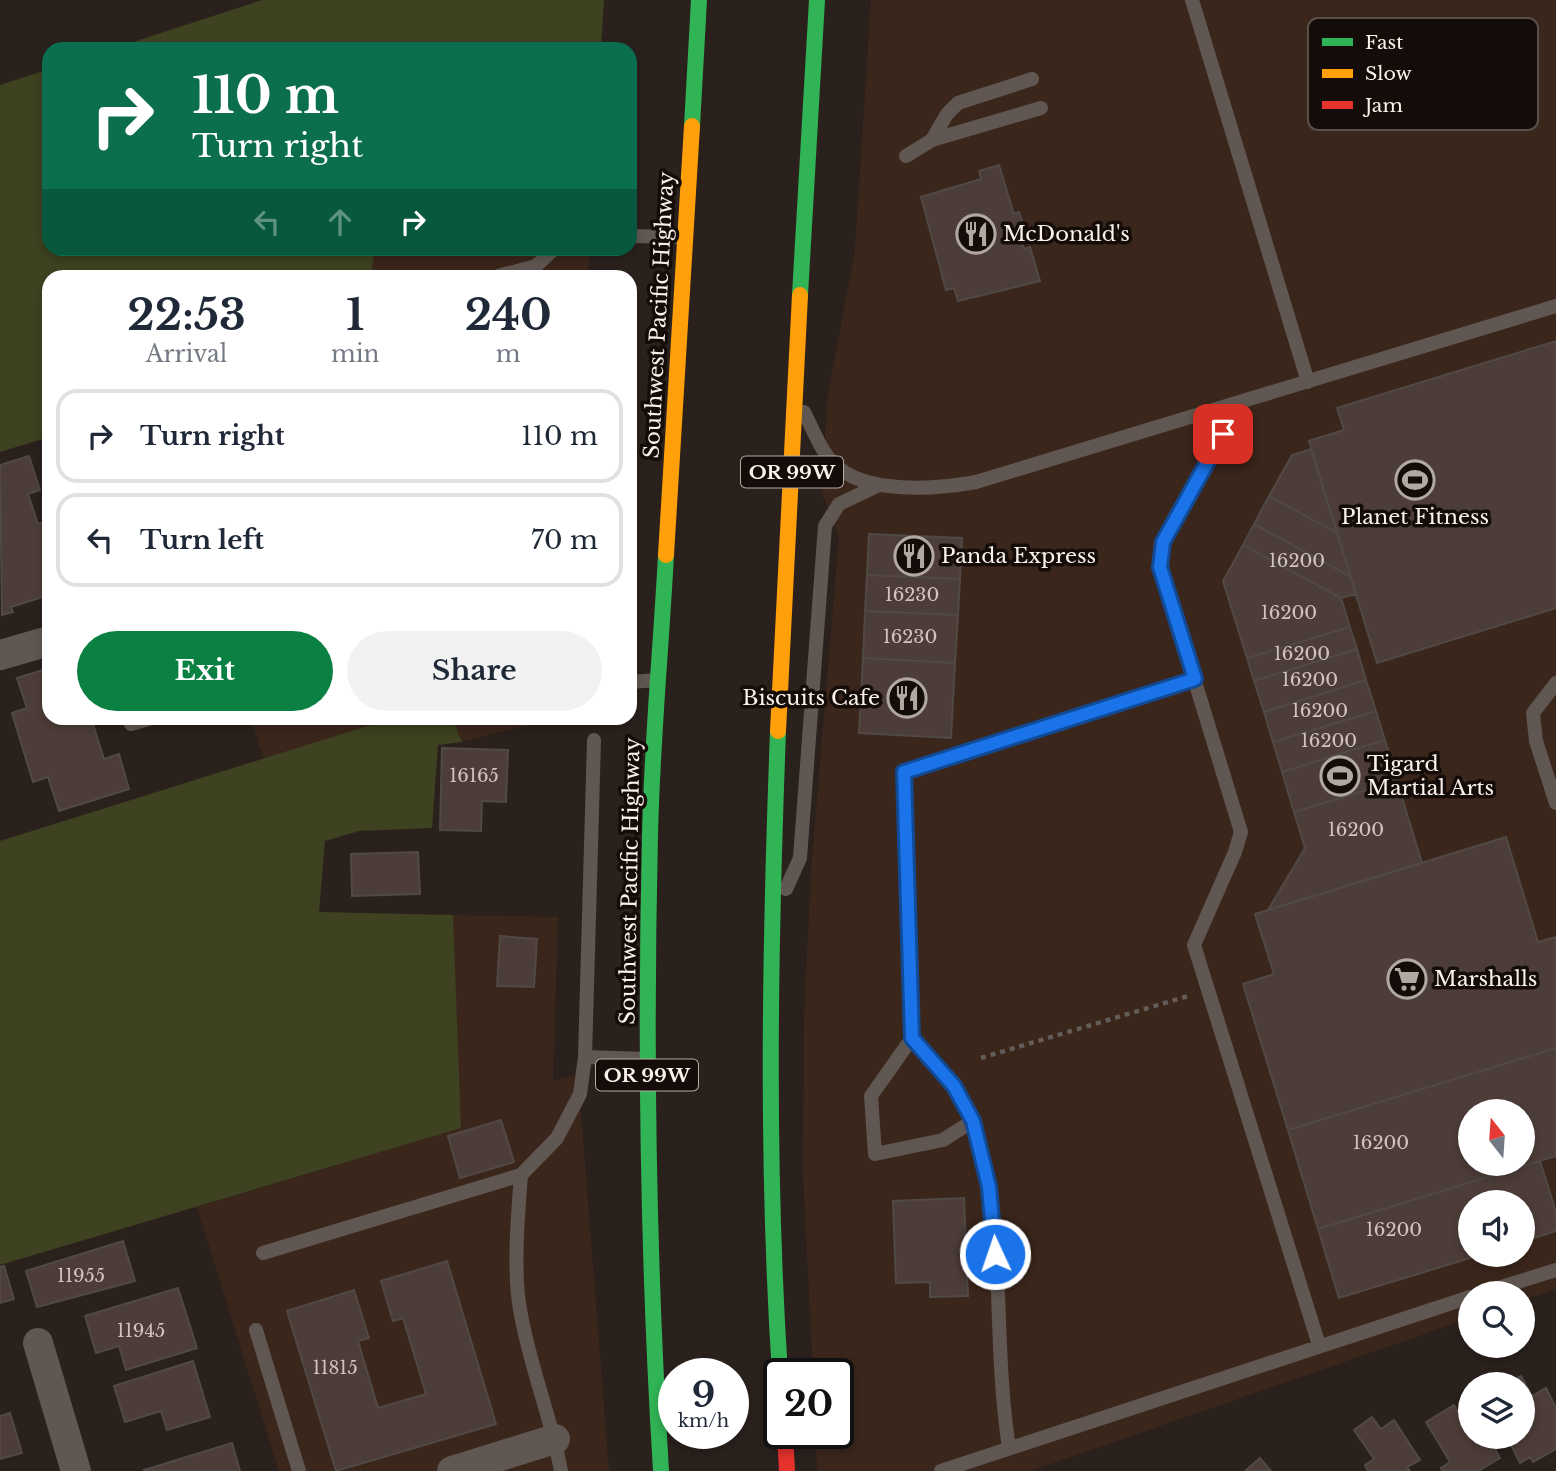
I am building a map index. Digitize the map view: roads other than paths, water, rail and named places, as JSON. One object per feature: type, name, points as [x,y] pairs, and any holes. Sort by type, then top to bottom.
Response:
[{"type":"highway","name":"Southwest Pacific Highway","points":[[661,1471],[652,1319],[647,1059],[657,680],[699,0]]},
{"type":"highway","name":"OR 99W","points":[[779,1358],[772,1231],[771,923],[817,0]]},
{"type":"highway","points":[[786,1449],[787,1471]]},
{"type":"street","points":[[0,655],[42,643]]},
{"type":"street","points":[[38,1343],[76,1471]]},
{"type":"street","points":[[452,1471],[555,1439]]},
{"type":"lane","points":[[1192,0],[1308,382]]},
{"type":"lane","points":[[932,140],[947,114],[958,103],[1032,79]]},
{"type":"lane","points":[[906,156],[932,140],[1041,108]]},
{"type":"lane","points":[[637,236],[683,237]]},
{"type":"lane","points":[[521,270],[536,266],[547,256]]},
{"type":"lane","points":[[796,396],[822,448],[835,464],[863,481],[936,489],[976,482],[1556,306]]},
{"type":"lane","points":[[1213,411],[1223,434],[1163,542],[1160,567],[1241,832],[1236,852],[1194,945],[1319,1345]]},
{"type":"lane","points":[[771,923],[800,858],[825,526],[839,504],[884,484]]},
{"type":"lane","points":[[973,1121],[943,1140],[875,1154],[871,1096],[912,1038],[904,772],[1195,679]]},
{"type":"lane","points":[[637,681],[657,680]]},
{"type":"lane","points":[[1556,682],[1534,713],[1536,741],[1556,803]]},
{"type":"lane","points":[[263,1253],[521,1175],[557,1138],[580,1094],[585,1057],[594,740]]},
{"type":"lane","points":[[912,1038],[954,1086],[973,1121],[989,1187],[995,1234],[999,1367],[1009,1448]]},
{"type":"lane","points":[[585,1057],[647,1059]]},
{"type":"lane","points":[[521,1175],[519,1306],[528,1354],[555,1439],[561,1471]]},
{"type":"lane","points":[[1521,1281],[1556,1270]]},
{"type":"lane","points":[[941,1471],[1458,1301]]},
{"type":"lane","points":[[256,1330],[299,1471]]},
{"type":"place","name":"McDonald's","points":[[976,234]]},
{"type":"place","name":"Planet Fitness","points":[[1415,480]]},
{"type":"place","name":"Panda Express","points":[[914,556]]},
{"type":"place","name":"Biscuits Cafe","points":[[907,698]]},
{"type":"place","name":"Tigard Martial Arts","points":[[1340,776]]},
{"type":"place","name":"Marshalls","points":[[1407,979]]}]
